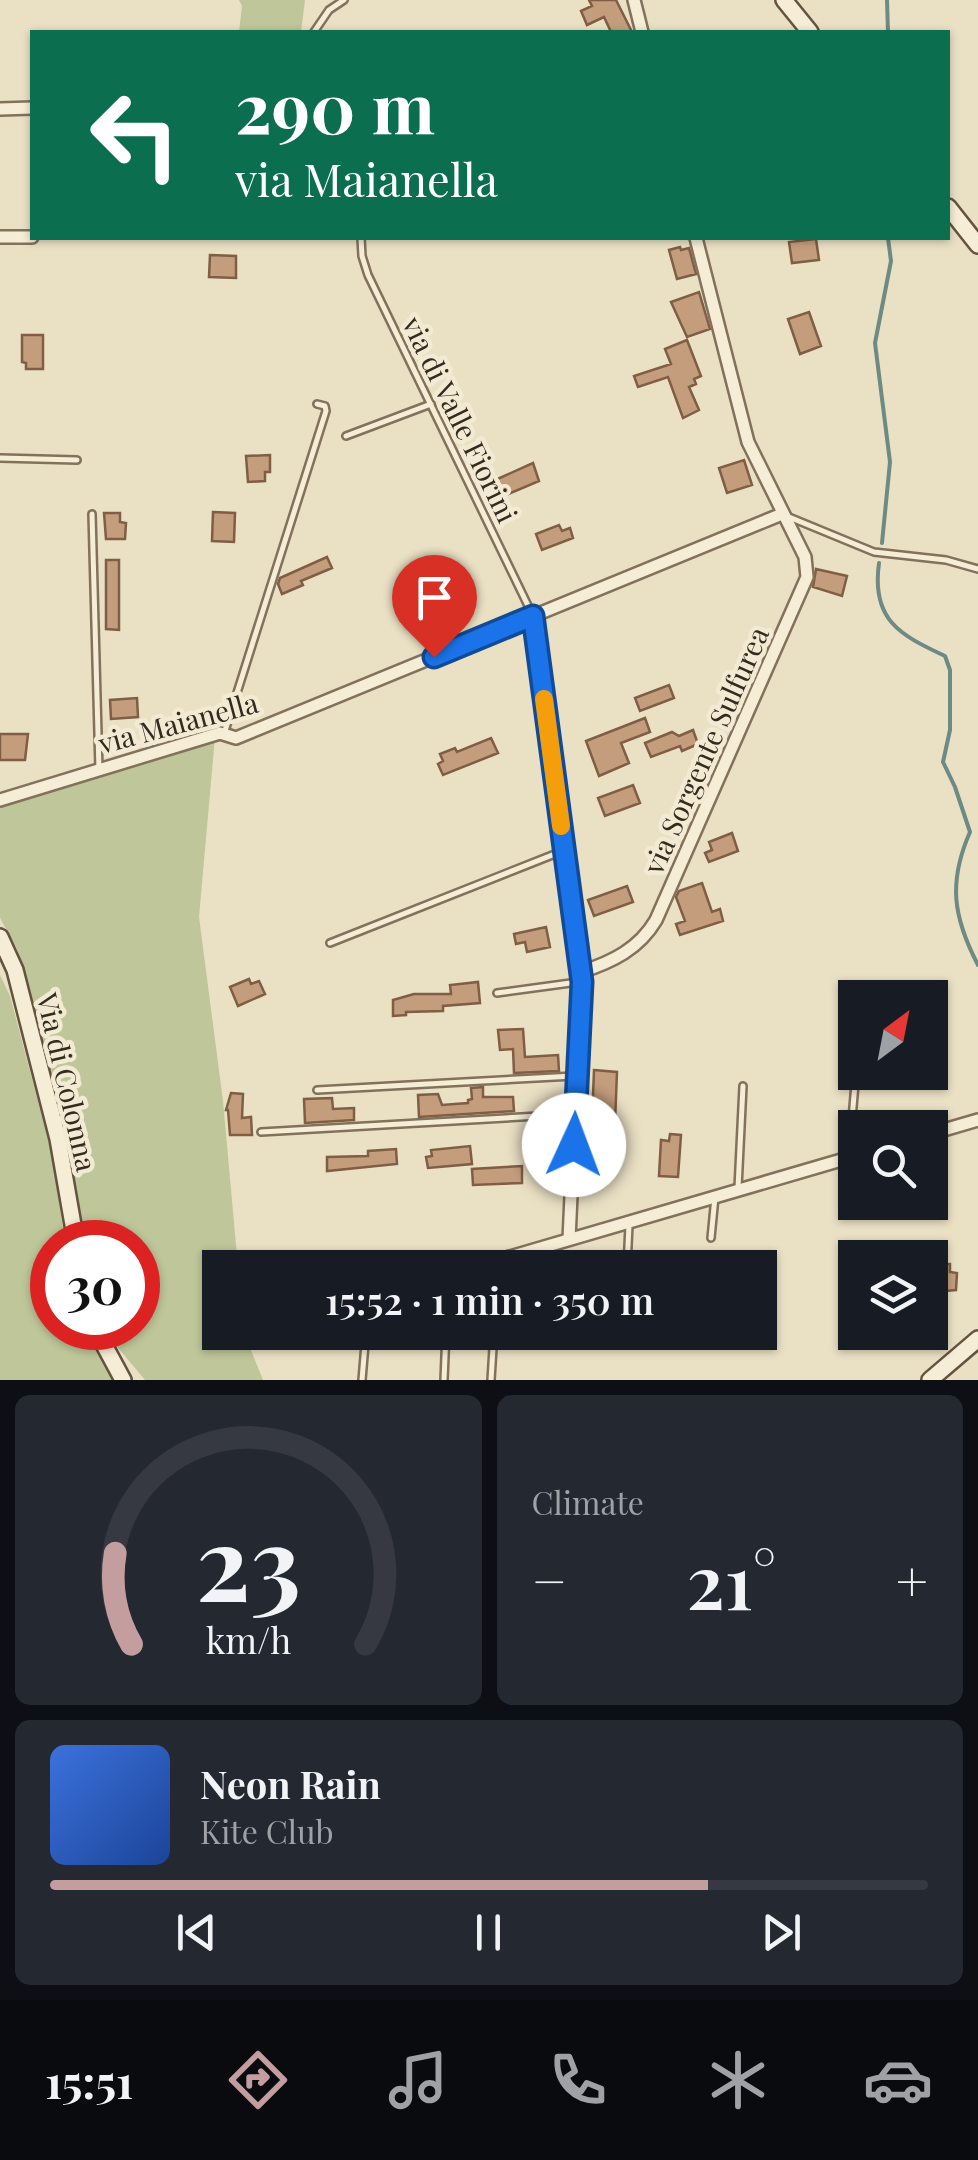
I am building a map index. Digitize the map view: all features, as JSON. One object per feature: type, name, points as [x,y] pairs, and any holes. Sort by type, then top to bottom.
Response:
[{"type":"street","points":[[634,0],[642,30]]},
{"type":"street","points":[[784,0],[808,30]]},
{"type":"street","points":[[0,109],[30,108]]},
{"type":"street","points":[[950,209],[978,245]]},
{"type":"street","points":[[0,237],[30,237]]},
{"type":"street","name":"via Sorgente Sulfurea","points":[[581,977],[635,946],[656,920],[803,592],[808,564],[748,442],[697,240]]},
{"type":"street","name":"via Maianella","points":[[0,800],[224,734],[236,738],[782,514]]},
{"type":"street","points":[[533,616],[581,977],[569,1240]]},
{"type":"street","name":"Via di Colonna","points":[[0,937],[15,970],[58,1139],[72,1220]]},
{"type":"street","points":[[948,1129],[978,1120]]},
{"type":"street","points":[[534,1250],[838,1161]]},
{"type":"street","points":[[930,1380],[978,1339]]},
{"type":"street","points":[[107,1350],[123,1380]]},
{"type":"lane","points":[[315,30],[329,10],[344,0]]},
{"type":"lane","name":"via di Valle Fiorini","points":[[361,240],[368,274],[533,616]]},
{"type":"lane","points":[[224,734],[326,411],[325,406],[317,404]]},
{"type":"lane","points":[[346,436],[431,404]]},
{"type":"lane","points":[[0,458],[77,460]]},
{"type":"lane","points":[[92,514],[99,770]]},
{"type":"lane","points":[[782,514],[874,552],[946,560],[978,569]]},
{"type":"lane","points":[[330,943],[565,850]]},
{"type":"lane","points":[[496,993],[581,977]]},
{"type":"lane","points":[[317,1090],[576,1076]]},
{"type":"lane","points":[[738,1190],[743,1086]]},
{"type":"lane","points":[[262,1132],[575,1114]]},
{"type":"lane","points":[[711,1238],[715,1197]]},
{"type":"lane","points":[[628,1250],[629,1222]]},
{"type":"lane","points":[[544,1246],[544,1250]]},
{"type":"lane","points":[[362,1380],[364,1350]]},
{"type":"lane","points":[[444,1380],[445,1350]]},
{"type":"lane","points":[[491,1380],[493,1350]]},
{"type":"green space","points":[[239,0],[305,0],[301,30],[239,30]]},
{"type":"green space","points":[[215,737],[199,917],[223,1101],[236,1250],[202,1250],[202,1350],[251,1350],[263,1380],[145,1380],[120,1350],[160,1350],[160,1220],[81,1220],[17,949],[0,918],[0,808]]},
{"type":"green space","points":[[0,975],[10,996],[52,1154],[62,1220],[30,1220],[30,1350],[97,1350],[115,1380],[0,1380]]},
{"type":"building","points":[[589,0],[616,0],[631,30],[610,30],[604,17],[587,25],[581,11],[592,6]]},
{"type":"building","points":[[816,240],[819,260],[792,263],[789,242]]},
{"type":"building","points":[[689,248],[696,274],[677,279],[669,250]]},
{"type":"building","points":[[210,255],[236,256],[236,278],[209,277]]},
{"type":"building","points":[[699,292],[710,329],[687,337],[671,302]]},
{"type":"building","points":[[809,312],[821,346],[800,354],[788,319]]},
{"type":"building","points":[[22,335],[43,335],[43,369],[26,369],[22,362]]},
{"type":"building","points":[[687,340],[701,376],[689,387],[699,410],[683,418],[668,377],[638,387],[634,376],[671,364],[665,349]]},
{"type":"building","points":[[270,455],[270,472],[265,472],[265,481],[248,482],[246,456]]},
{"type":"building","points":[[744,460],[752,485],[727,493],[719,468]]},
{"type":"building","points":[[533,463],[539,481],[499,498],[493,481]]},
{"type":"building","points":[[213,512],[235,513],[234,542],[212,541]]},
{"type":"building","points":[[104,513],[120,513],[120,522],[126,523],[125,539],[106,539]]},
{"type":"building","points":[[559,525],[562,531],[570,528],[573,538],[542,550],[536,534]]},
{"type":"building","points":[[327,557],[332,568],[282,594],[280,578]]},
{"type":"building","points":[[106,560],[119,560],[119,630],[106,629]]},
{"type":"building","points":[[816,569],[847,576],[842,596],[813,587]]},
{"type":"building","points":[[669,685],[674,698],[640,711],[635,698]]},
{"type":"building","points":[[137,698],[138,717],[111,719],[110,700]]},
{"type":"building","points":[[645,718],[650,732],[621,743],[629,763],[599,776],[586,741]]},
{"type":"building","points":[[693,730],[698,744],[651,757],[645,743],[672,732],[679,736]]},
{"type":"building","points":[[0,734],[28,734],[25,760],[0,760]]},
{"type":"building","points":[[491,738],[498,753],[443,775],[438,764],[443,761],[440,754],[455,748],[457,752]]},
{"type":"building","points":[[633,785],[640,803],[605,816],[598,798]]},
{"type":"building","points":[[732,833],[738,851],[709,862],[705,853],[712,850],[709,842]]},
{"type":"building","points":[[702,883],[712,912],[720,909],[723,921],[680,935],[676,924],[685,921],[676,897],[679,891]]},
{"type":"building","points":[[627,886],[633,902],[594,916],[588,900]]},
{"type":"building","points":[[546,927],[550,947],[527,952],[525,942],[516,944],[514,934]]},
{"type":"building","points":[[249,979],[251,984],[259,981],[265,994],[238,1006],[230,987]]},
{"type":"building","points":[[478,982],[480,1003],[393,1016],[393,1000],[414,994],[451,994],[450,985]]},
{"type":"building","points":[[523,1029],[525,1057],[558,1055],[559,1071],[514,1073],[513,1049],[500,1050],[498,1030]]},
{"type":"building","points":[[594,1070],[617,1072],[614,1148],[591,1147]]},
{"type":"building","points":[[483,1087],[483,1097],[513,1097],[514,1111],[419,1117],[418,1095],[438,1094],[442,1105],[468,1103],[472,1099],[471,1088]]},
{"type":"building","points":[[231,1093],[243,1094],[242,1118],[251,1117],[252,1135],[230,1135],[226,1110]]},
{"type":"building","points":[[332,1098],[333,1109],[354,1108],[354,1120],[305,1123],[304,1099]]},
{"type":"building","points":[[670,1134],[681,1135],[678,1177],[659,1176],[661,1140],[669,1141]]},
{"type":"building","points":[[470,1146],[472,1164],[428,1168],[426,1157],[432,1156],[431,1150]]},
{"type":"building","points":[[396,1149],[397,1164],[327,1171],[327,1157],[368,1156],[368,1151]]},
{"type":"building","points":[[522,1166],[522,1183],[473,1185],[472,1169]]},
{"type":"building","points":[[948,1264],[950,1272],[957,1273],[956,1290],[948,1291]]},
{"type":"waterway","points":[[887,0],[888,30]]},
{"type":"waterway","points":[[882,543],[890,462],[875,343],[891,261],[888,240]]},
{"type":"waterway","points":[[879,563],[880,599],[892,623],[915,641],[945,656],[950,670],[950,730],[943,762],[970,832],[958,867],[956,899],[963,931],[978,965]]},
{"type":"slow traffic","points":[[544,699],[561,826]]},
{"type":"route","points":[[434,657],[533,616],[582,982],[574,1145]]}]
